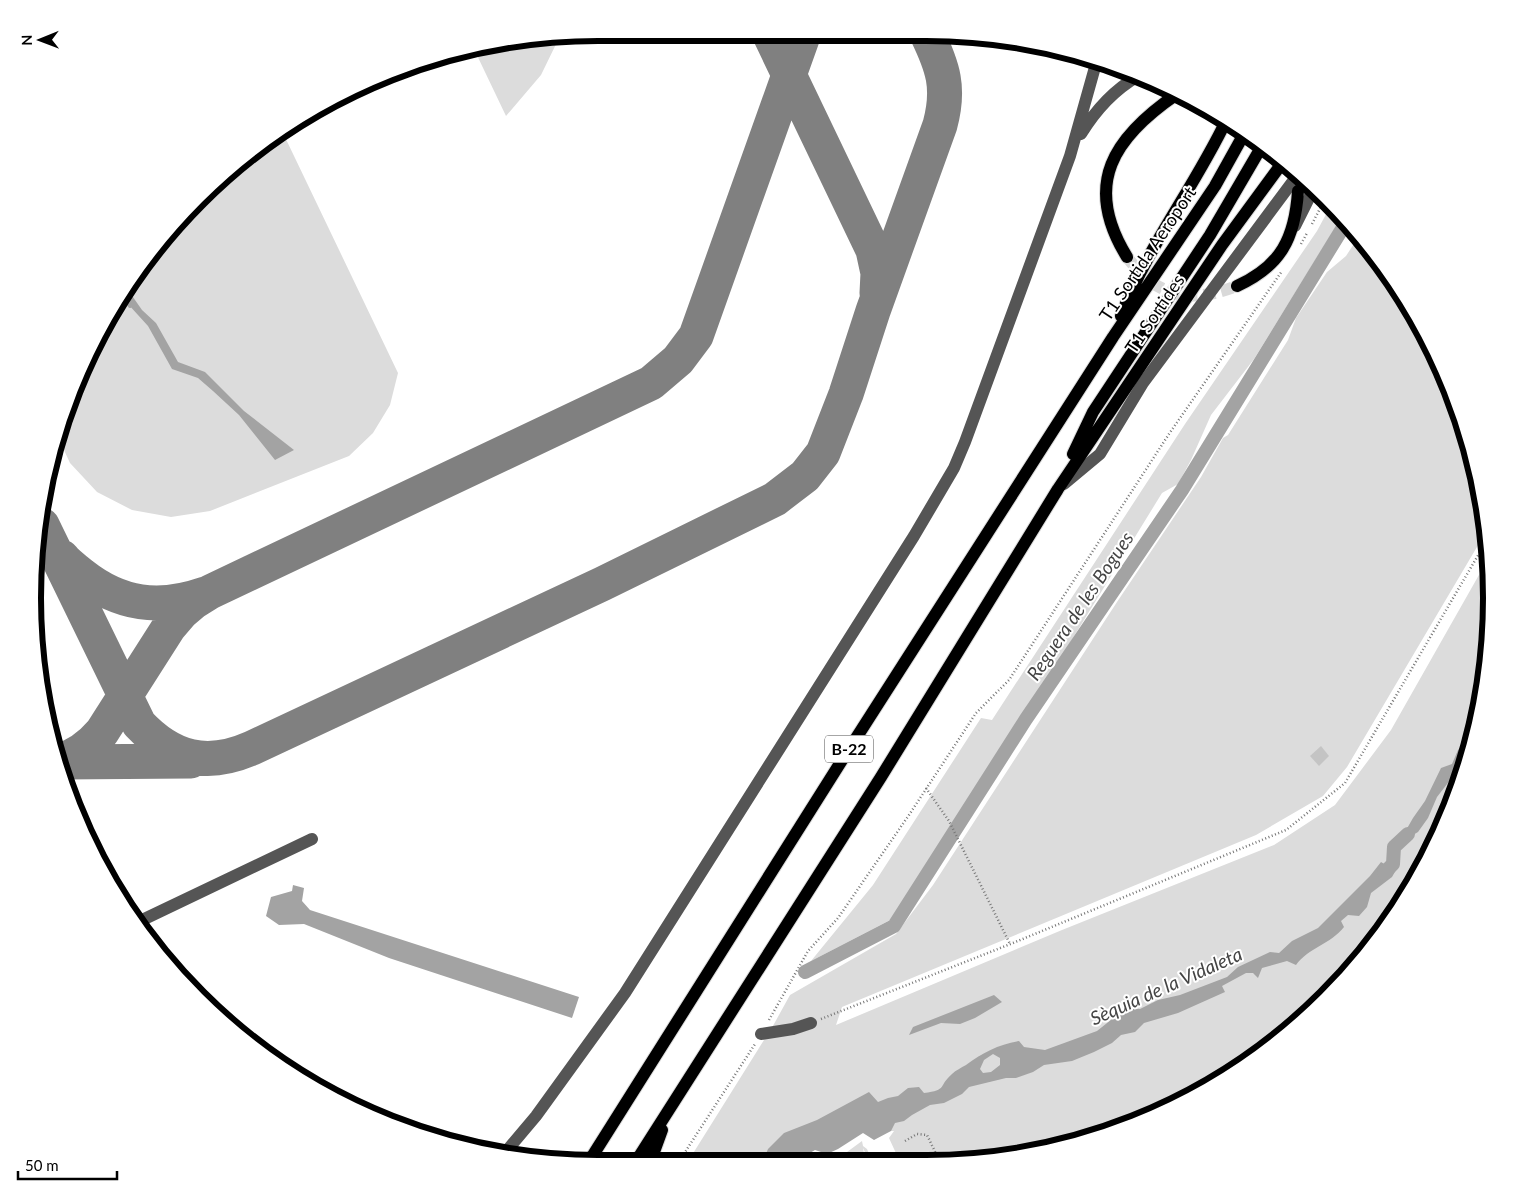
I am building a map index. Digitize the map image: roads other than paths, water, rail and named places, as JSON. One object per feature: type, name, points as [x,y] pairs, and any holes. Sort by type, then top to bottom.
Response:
[{"type":"main road","points":[[1127,257],[1118,242],[1107,210],[1106,187],[1108,176],[1118,149],[1127,137],[1150,113],[1171,98]]},
{"type":"main road","name":"T1 Sortida Aeroport","points":[[1112,337],[1132,288],[1223,127]]},
{"type":"main road","name":"T1 Sortida Aeroport","points":[[1112,337],[1215,186],[1241,139]]},
{"type":"main road","points":[[1058,489],[1093,412],[1210,235],[1259,152]]},
{"type":"main road","name":"T1 Sortides","points":[[1058,489],[1222,245],[1280,168]]},
{"type":"main road","points":[[1237,286],[1269,266],[1287,242],[1297,210],[1298,191]]},
{"type":"main road","name":"B-22","points":[[593,1155],[1112,337]]},
{"type":"main road","name":"B-22","points":[[640,1155],[881,777],[1058,489]]},
{"type":"main road","points":[[653,1155],[672,1104]]},
{"type":"lane","points":[[510,1147],[536,1116],[625,993],[943,488],[966,442],[1070,156],[1095,68]]},
{"type":"lane","points":[[1070,156],[1090,119],[1116,92],[1131,81]]},
{"type":"lane","points":[[1058,489],[1100,454],[1143,383],[1295,181]]},
{"type":"lane","points":[[1287,242],[1310,195]]},
{"type":"lane","points":[[144,919],[312,840]]},
{"type":"lane","points":[[761,1034],[793,1029],[811,1023]]},
{"type":"waterway","name":"Reguera de les Bogues","points":[[805,972],[894,926],[1026,719],[1182,490],[1343,228]]},
{"type":"waterway","points":[[127,301],[130,306]]},
{"type":"waterway","name":"Sèquia de la Vidaleta","points":[[1384,873],[1393,864],[1394,847],[1408,834]]},
{"type":"tunnel","points":[[1127,257],[1151,281],[1163,289],[1176,294],[1204,295],[1237,286]]}]
